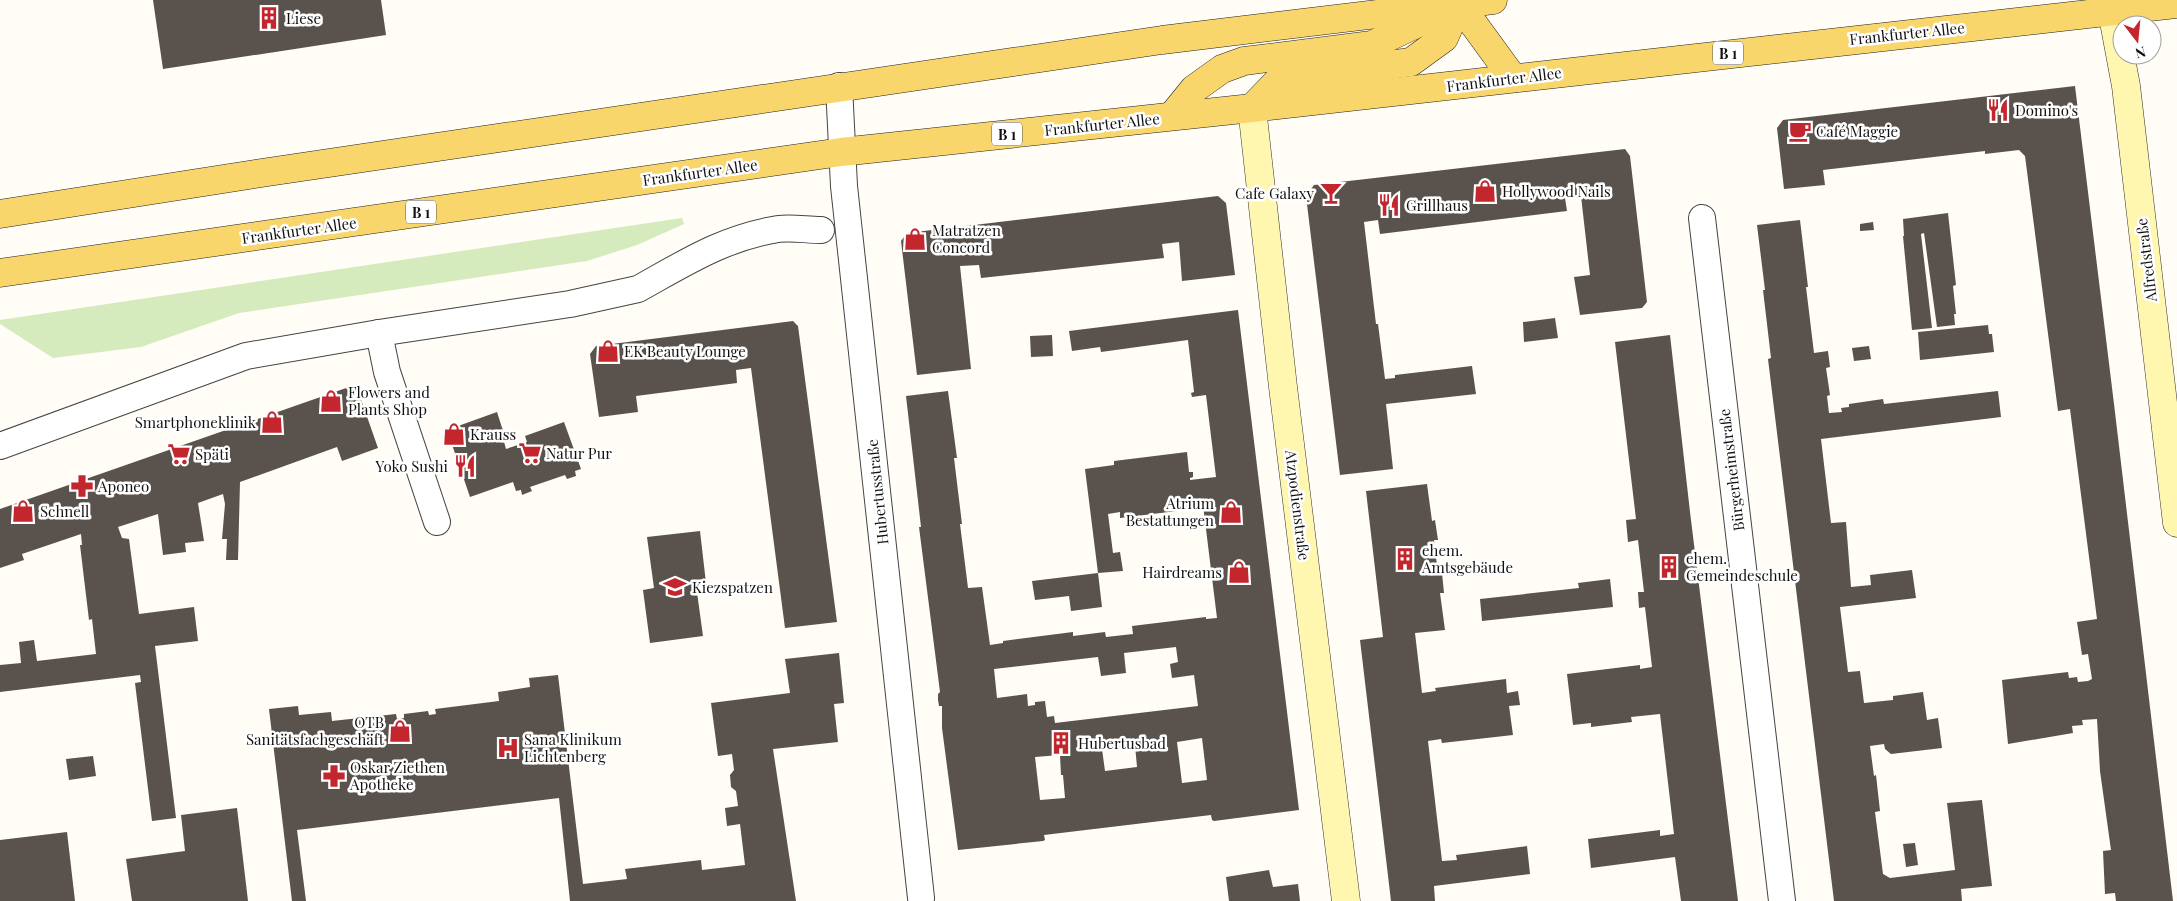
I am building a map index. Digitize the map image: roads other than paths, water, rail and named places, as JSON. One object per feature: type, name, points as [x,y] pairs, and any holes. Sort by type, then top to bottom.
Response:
[{"type":"main road","points":[[0,214],[839,86],[1162,40],[1459,2],[1493,0]]},
{"type":"main road","points":[[1459,2],[1513,78]]},
{"type":"main road","points":[[1252,108],[1280,79],[1411,62],[1444,38],[1459,2]]},
{"type":"main road","points":[[1172,116],[1194,89],[1222,69],[1244,61],[1372,45],[1459,2]]},
{"type":"main road","name":"Frankfurter Allee","points":[[0,273],[841,152],[1513,78],[2108,5],[2177,4]]},
{"type":"street","name":"Alfredstraße","points":[[2108,5],[2126,86],[2177,523]]},
{"type":"street","name":"Hubertusstraße","points":[[839,86],[841,152],[921,898]]},
{"type":"street","name":"Atzpodienstraße","points":[[1252,108],[1283,387],[1346,901]]},
{"type":"street","name":"Bürgerheimstraße","points":[[1702,218],[1782,901]]},
{"type":"street","points":[[0,446],[246,356],[379,333],[570,304],[625,292],[638,289],[713,247],[736,239],[780,229],[821,230]]},
{"type":"street","points":[[379,333],[388,372],[437,522]]},
{"type":"place","name":"Liese","points":[[269,18]]},
{"type":"place","name":"Domino's","points":[[1998,110]]},
{"type":"place","name":"Café Maggie","points":[[1800,131]]},
{"type":"place","name":"Hollywood Nails","points":[[1485,191]]},
{"type":"place","name":"Cafe Galaxy","points":[[1331,193]]},
{"type":"place","name":"Grillhaus","points":[[1389,205]]},
{"type":"place","name":"Matratzen Concord","points":[[915,239]]},
{"type":"place","name":"EK Beauty Lounge","points":[[608,351]]},
{"type":"place","name":"Flowers and Plants Shop","points":[[331,401]]},
{"type":"place","name":"Smartphoneklinik","points":[[272,422]]},
{"type":"place","name":"Krauss","points":[[454,434]]},
{"type":"place","name":"Natur Pur","points":[[530,453]]},
{"type":"place","name":"Späti","points":[[179,454]]},
{"type":"place","name":"Yoko Sushi","points":[[465,466]]},
{"type":"place","name":"Aponeo","points":[[82,486]]},
{"type":"place","name":"Schnell","points":[[23,511]]},
{"type":"place","name":"Atrium Bestattungen","points":[[1231,512]]},
{"type":"place","name":"ehem. Amtsgebäude","points":[[1405,559]]},
{"type":"place","name":"ehem. Gemeindeschule","points":[[1669,567]]},
{"type":"place","name":"Hairdreams","points":[[1239,572]]},
{"type":"place","name":"Kiezspatzen","points":[[675,587]]},
{"type":"place","name":"OTB Sanitätsfachgeschäft","points":[[400,731]]},
{"type":"place","name":"Hubertusbad","points":[[1061,743]]},
{"type":"place","name":"Sana Klinikum Lichtenberg","points":[[508,748]]},
{"type":"place","name":"Oskar Ziethen Apotheke","points":[[334,776]]}]
